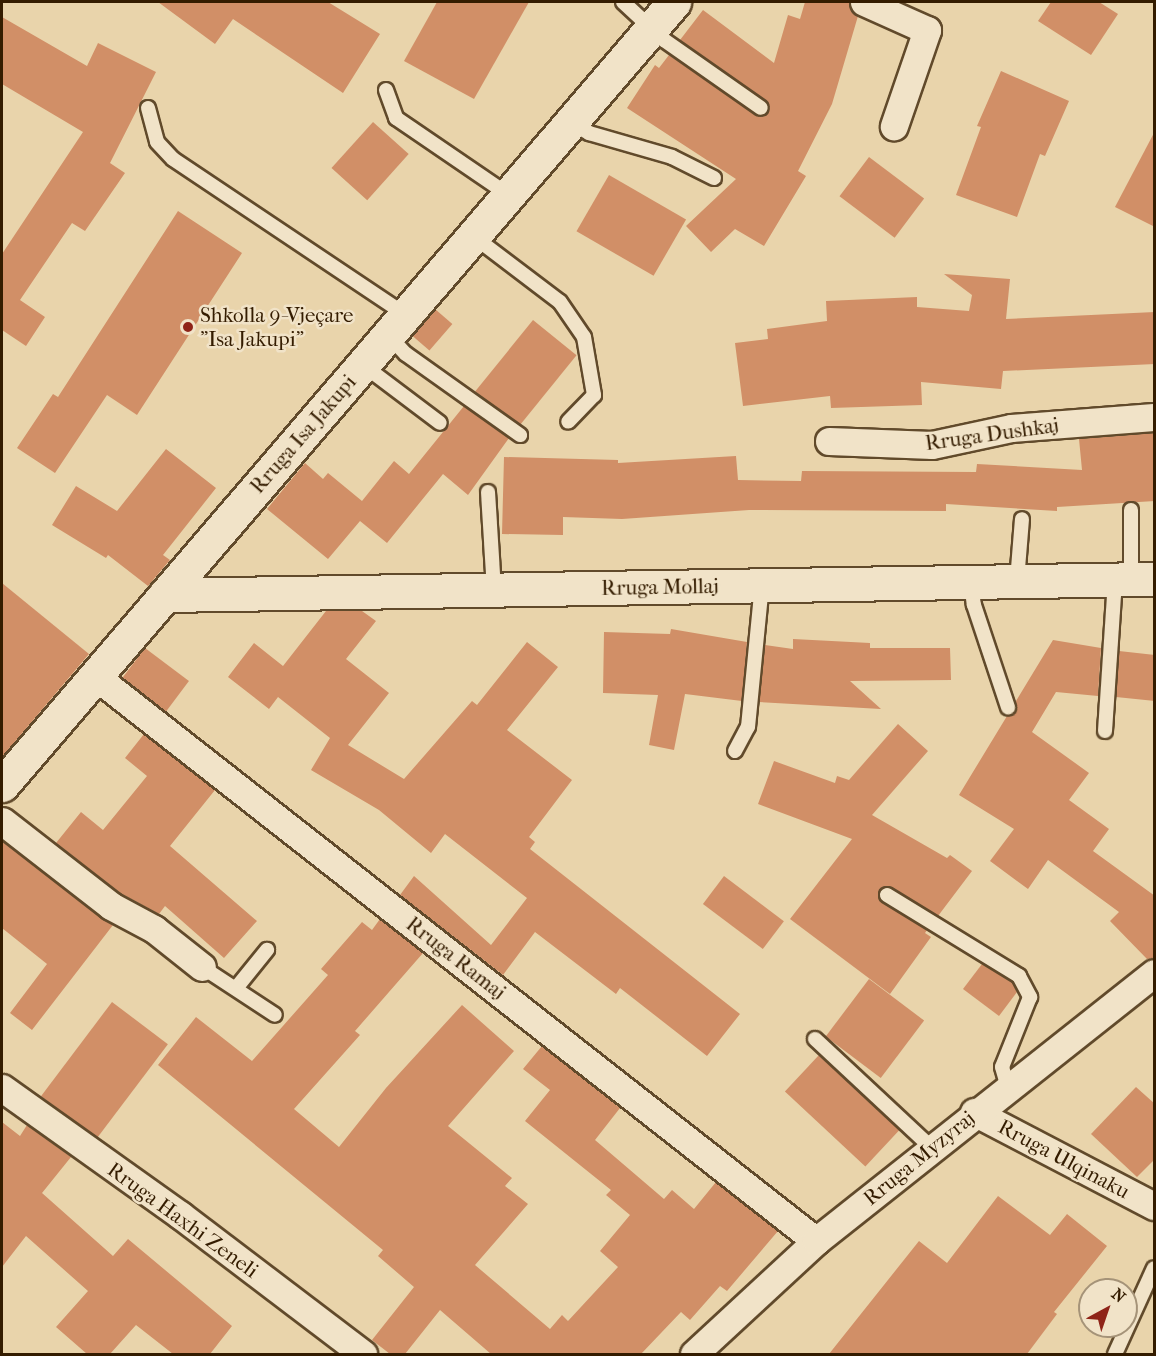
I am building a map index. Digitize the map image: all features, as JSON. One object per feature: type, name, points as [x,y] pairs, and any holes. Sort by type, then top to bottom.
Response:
[{"type":"street","name":"Rruga Isa Jakupi","points":[[2,785],[675,2]]},
{"type":"street","points":[[864,2],[927,30],[894,126]]},
{"type":"street","name":"Rruga Dushkaj","points":[[829,441],[932,445],[1011,428],[1155,417]]},
{"type":"street","name":"Rruga Mollaj","points":[[165,595],[1134,579]]},
{"type":"street","name":"Rruga Ramaj","points":[[95,676],[816,1241]]},
{"type":"street","points":[[2,820],[111,906],[154,929],[202,967]]},
{"type":"street","name":"Rruga Myzyraj","points":[[694,1354],[816,1241],[974,1112],[1155,973]]},
{"type":"street","name":"Rruga Haxhi Zeneli","points":[[2,1088],[180,1215],[363,1354]]},
{"type":"street","name":"Rruga Ulqinaku","points":[[974,1112],[1155,1206]]},
{"type":"lane","points":[[623,2],[653,26],[664,40],[761,108]]},
{"type":"lane","points":[[386,90],[396,118],[508,195]]},
{"type":"lane","points":[[148,108],[157,142],[173,159],[397,325],[406,354],[520,435]]},
{"type":"lane","points":[[570,123],[589,133],[672,157],[714,178]]},
{"type":"lane","points":[[473,236],[560,302],[584,337],[594,395],[568,422]]},
{"type":"lane","points":[[363,365],[440,423]]},
{"type":"lane","points":[[488,492],[494,590]]},
{"type":"lane","points":[[1105,731],[1134,579],[1131,510]]},
{"type":"lane","points":[[1017,581],[1022,519]]},
{"type":"lane","points":[[971,582],[974,605],[1008,707]]},
{"type":"lane","points":[[735,751],[748,727],[762,585]]},
{"type":"lane","points":[[887,896],[1019,976],[1030,997],[1002,1067],[1008,1088]]},
{"type":"lane","points":[[237,987],[267,950]]},
{"type":"lane","points":[[202,967],[237,987],[275,1015]]},
{"type":"lane","points":[[815,1039],[932,1148]]},
{"type":"lane","points":[[1115,1354],[1155,1268]]},
{"type":"building","points":[[158,2],[328,2],[380,34],[343,93],[233,19],[215,44]]},
{"type":"building","points":[[437,2],[529,2],[474,99],[404,61]]},
{"type":"building","points":[[805,2],[849,2],[858,16],[832,104],[798,171],[806,176],[764,246],[735,229],[711,252],[686,226],[736,179],[627,108],[655,65],[659,68],[669,55],[756,115],[765,116],[770,108],[766,101],[680,40],[703,10],[774,63],[788,15],[800,19]]},
{"type":"building","points":[[1051,2],[1099,2],[1118,14],[1091,55],[1038,21]]},
{"type":"building","points":[[2,17],[87,66],[98,43],[156,72],[110,163],[125,173],[85,231],[72,223],[20,300],[45,317],[26,346],[2,330],[2,254],[83,132],[2,84]]},
{"type":"building","points":[[1001,71],[1069,101],[1045,156],[1040,154],[1017,217],[956,195],[981,127],[977,126]]},
{"type":"building","points":[[373,122],[409,154],[367,200],[332,168]]},
{"type":"building","points":[[1155,131],[1155,227],[1115,207]]},
{"type":"building","points":[[869,157],[924,199],[895,238],[840,196]]},
{"type":"building","points":[[609,175],[686,220],[654,276],[576,231]]},
{"type":"building","points":[[178,211],[242,253],[137,415],[107,395],[55,473],[17,448],[53,394],[58,397]]},
{"type":"building","points":[[944,274],[1010,279],[1006,319],[1155,312],[1155,364],[1003,371],[1001,389],[921,382],[922,405],[831,408],[830,396],[743,406],[735,343],[768,339],[767,329],[827,321],[826,301],[917,297],[917,307],[969,311],[972,295]]},
{"type":"building","points":[[435,309],[452,324],[429,351],[412,335]]},
{"type":"building","points":[[533,320],[577,355],[519,427],[475,391]]},
{"type":"building","points":[[464,406],[509,438],[468,495],[443,474],[387,543],[360,521],[328,559],[267,509],[305,463],[323,479],[328,473],[362,501],[394,461],[409,474]]},
{"type":"building","points":[[1155,433],[1155,501],[1057,507],[1057,511],[946,504],[946,511],[749,510],[622,519],[563,517],[563,535],[502,534],[504,457],[618,460],[618,463],[736,456],[738,480],[801,481],[802,471],[976,472],[977,464],[1082,470],[1079,439]]},
{"type":"building","points":[[166,449],[216,488],[163,555],[170,560],[148,586],[108,555],[106,558],[52,525],[76,486],[117,511]]},
{"type":"building","points":[[2,583],[89,654],[2,757]]},
{"type":"building","points":[[326,611],[362,611],[376,621],[346,659],[389,693],[348,745],[404,779],[472,701],[477,705],[527,642],[558,667],[507,730],[572,780],[529,837],[535,842],[530,849],[740,1014],[707,1056],[620,988],[616,994],[535,932],[503,975],[400,895],[414,876],[491,945],[527,898],[445,834],[431,853],[379,810],[311,770],[330,738],[278,697],[269,709],[228,677],[254,643],[283,666]]},
{"type":"building","points":[[671,629],[747,642],[742,701],[685,694],[674,750],[649,745],[658,695],[603,693],[604,632],[670,634]]},
{"type":"building","points":[[793,639],[870,643],[870,648],[950,648],[951,680],[850,681],[881,709],[759,702],[765,645],[793,649]]},
{"type":"building","points":[[1053,640],[1101,648],[1098,696],[1056,692],[1032,732],[1089,773],[1069,800],[1109,829],[1093,851],[1155,896],[1155,958],[1147,959],[1110,921],[1119,912],[1048,860],[1028,889],[990,861],[1014,829],[959,795],[1007,716],[1015,712],[1016,701]]},
{"type":"building","points":[[145,648],[189,681],[166,711],[122,678]]},
{"type":"building","points":[[1119,651],[1155,655],[1155,701],[1116,697]]},
{"type":"building","points":[[898,724],[928,751],[872,815],[947,858],[950,855],[972,871],[938,916],[891,887],[880,890],[882,902],[927,930],[925,933],[931,937],[890,994],[790,919],[852,839],[758,804],[774,761],[835,783],[837,776],[849,780]]},
{"type":"building","points":[[144,734],[215,790],[170,846],[257,921],[224,958],[165,906],[159,914],[120,893],[56,843],[81,812],[103,830],[147,776],[125,758]]},
{"type":"building","points":[[2,841],[113,925],[32,1030],[10,1013],[47,964],[2,928]]},
{"type":"building","points":[[724,876],[784,921],[763,949],[703,904]]},
{"type":"building","points":[[380,919],[423,953],[355,1031],[360,1035],[294,1109],[339,1147],[386,1088],[462,1005],[514,1051],[448,1126],[512,1178],[505,1186],[528,1204],[475,1265],[550,1329],[562,1315],[568,1321],[618,1267],[600,1251],[630,1215],[606,1195],[611,1190],[525,1121],[550,1090],[523,1069],[542,1046],[620,1108],[595,1140],[664,1199],[672,1190],[694,1209],[716,1182],[778,1231],[727,1291],[720,1286],[690,1320],[681,1312],[641,1354],[491,1354],[440,1310],[405,1354],[390,1354],[372,1340],[414,1287],[378,1256],[383,1250],[158,1065],[196,1017],[252,1061],[328,975],[321,969],[362,922],[372,930]]},
{"type":"building","points":[[982,964],[1012,982],[1017,992],[999,1016],[963,989]]},
{"type":"building","points":[[869,979],[924,1021],[881,1078],[826,1037]]},
{"type":"building","points":[[112,1002],[168,1044],[97,1138],[41,1096]]},
{"type":"building","points":[[819,1055],[899,1130],[865,1167],[785,1092]]},
{"type":"building","points":[[1136,1087],[1155,1104],[1155,1159],[1137,1177],[1091,1134]]},
{"type":"building","points":[[2,1122],[20,1136],[27,1125],[71,1157],[42,1193],[113,1256],[128,1239],[232,1326],[210,1354],[173,1354],[136,1325],[110,1354],[87,1354],[56,1327],[88,1291],[26,1236],[2,1267]]},
{"type":"building","points":[[998,1196],[1050,1235],[1067,1214],[1107,1246],[1081,1278],[1078,1278],[1078,1282],[1054,1312],[1057,1314],[1027,1354],[829,1354],[919,1241],[947,1263]]},
{"type":"place","name":"Shkolla 9-Vjeçare \"Isa Jakupi\"","points":[[188,327]]}]
